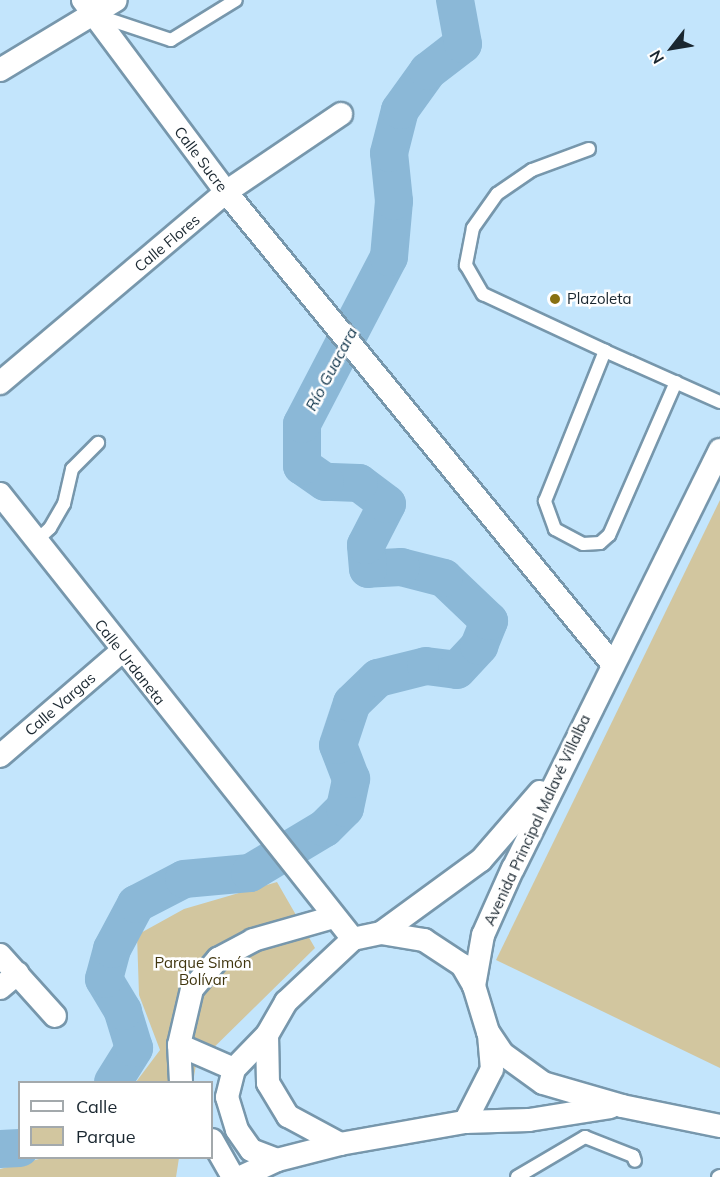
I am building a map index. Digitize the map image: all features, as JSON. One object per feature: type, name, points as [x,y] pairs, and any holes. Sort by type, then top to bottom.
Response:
[{"type":"street","points":[[0,70],[88,7],[116,0]]},
{"type":"street","name":"Calle Sucre","points":[[88,7],[226,192],[390,389],[611,662]]},
{"type":"street","name":"Calle Flores","points":[[0,383],[226,192],[341,114]]},
{"type":"street","name":"Avenida Principal Malavé Villalba","points":[[720,450],[557,773],[483,935],[474,986],[488,1032],[503,1054],[543,1083],[622,1106],[720,1126]]},
{"type":"street","name":"Calle Urdaneta","points":[[0,494],[121,652],[353,939]]},
{"type":"street","name":"Calle Vargas","points":[[0,756],[121,652]]},
{"type":"street","points":[[381,933],[481,860],[557,773]]},
{"type":"street","points":[[181,1081],[179,1045],[192,989],[218,959],[253,940],[329,912]]},
{"type":"street","points":[[277,1160],[251,1150],[237,1130],[227,1098],[234,1069],[267,1035],[286,1002],[353,939],[381,933],[424,939],[462,965],[474,986]]},
{"type":"street","points":[[0,955],[55,1016]]},
{"type":"street","points":[[0,988],[18,973]]},
{"type":"street","points":[[465,1122],[492,1069],[488,1032]]},
{"type":"street","points":[[267,1035],[268,1083],[276,1103],[302,1125],[340,1144]]},
{"type":"street","points":[[179,1045],[234,1069]]},
{"type":"street","points":[[241,1177],[277,1160],[340,1144],[465,1122],[529,1120],[622,1106]]},
{"type":"street","points":[[213,1142],[233,1177]]},
{"type":"lane","points":[[88,7],[171,39],[236,0]]},
{"type":"lane","points":[[589,149],[532,170],[498,194],[473,228],[466,265],[483,294],[717,401],[720,387]]},
{"type":"lane","points":[[605,351],[545,501],[549,518],[567,537],[583,544],[600,543],[609,535],[676,382]]},
{"type":"lane","points":[[36,541],[50,528],[64,504],[75,464],[98,443]]},
{"type":"lane","points":[[517,1177],[585,1137],[633,1156],[635,1161]]},
{"type":"green space","points":[[720,500],[720,1068],[496,960]]},
{"type":"green space","name":"Parque Simón Bolívar","points":[[277,882],[315,948],[196,1065],[193,1081],[137,1081],[160,1050],[139,995],[137,935],[184,909]]},
{"type":"green space","points":[[39,1159],[179,1159],[176,1177],[0,1177],[0,1169]]},
{"type":"waterway","name":"Río Guacara","points":[[114,1081],[134,1048],[123,1011],[104,979],[112,949],[136,904],[184,879],[250,873],[325,828],[345,808],[351,779],[338,745],[352,703],[378,678],[426,666],[457,670],[479,646],[489,621],[444,578],[401,567],[368,569],[366,545],[387,504],[359,483],[325,482],[302,466],[302,424],[389,257],[394,201],[389,153],[400,110],[428,71],[463,44],[455,0]]},
{"type":"waterway","name":"Río Guacara","points":[[0,1149],[18,1148]]},
{"type":"place","name":"Plazoleta","points":[[555,299]]}]
